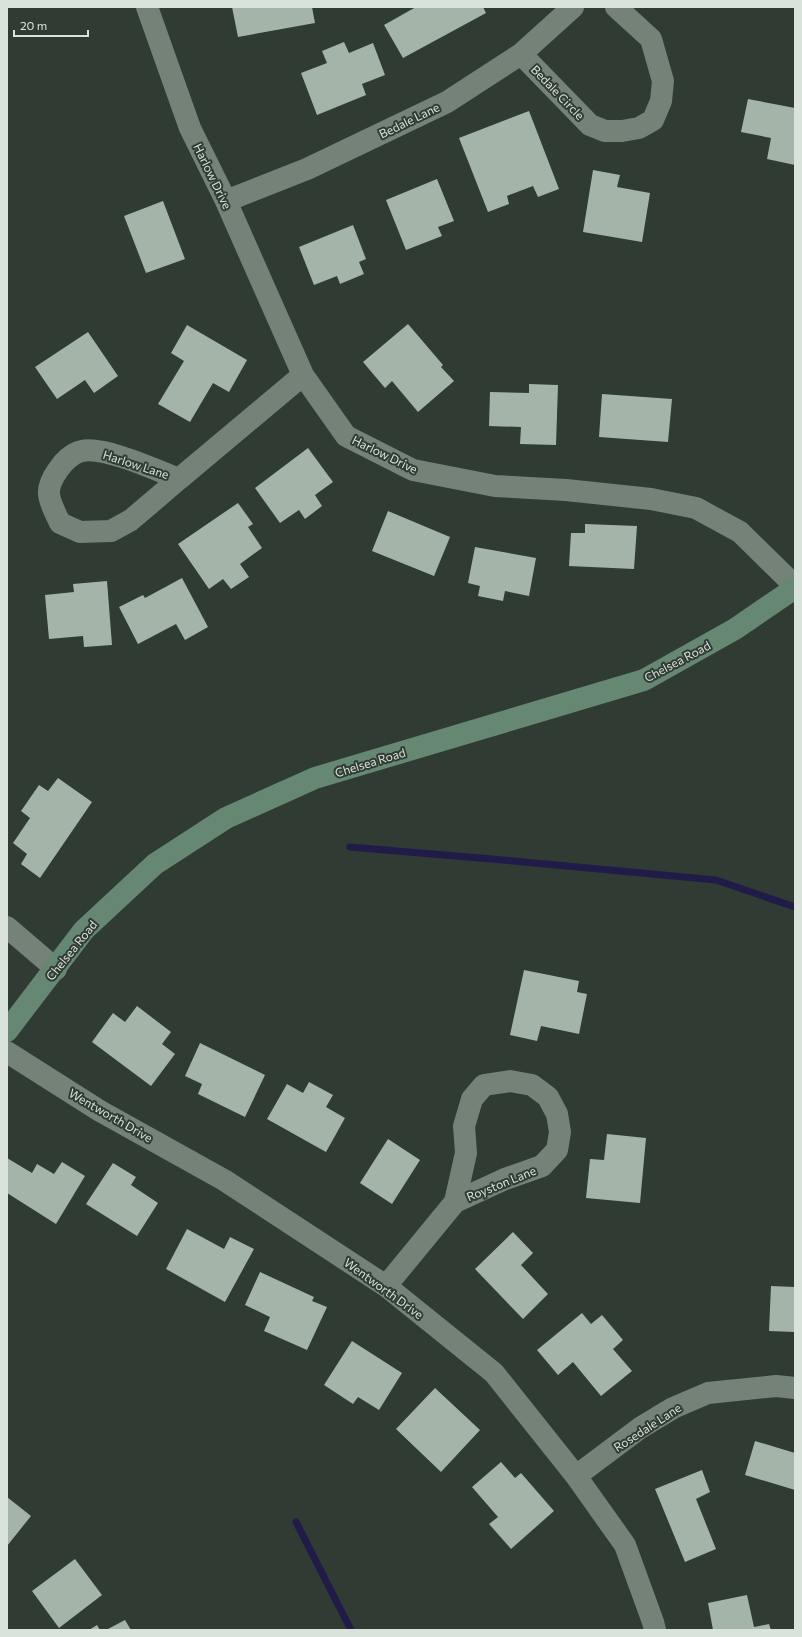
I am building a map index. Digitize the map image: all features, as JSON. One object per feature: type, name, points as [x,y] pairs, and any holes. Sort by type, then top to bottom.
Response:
[{"type":"street","name":"Harlow Drive","points":[[147,7],[190,128],[226,201],[303,375],[346,436],[413,470],[495,486],[566,490],[650,499],[696,508],[740,532],[795,587]]},
{"type":"street","name":"Bedale Lane","points":[[226,201],[307,169],[447,102],[521,54],[573,7]]},
{"type":"street","name":"Bedale Circle","points":[[521,54],[590,125],[605,131],[622,131],[639,128],[653,120],[661,101],[663,81],[651,39],[616,7]]},
{"type":"street","name":"Harlow Lane","points":[[179,478],[105,452],[81,451],[63,462],[51,479],[48,498],[60,523],[80,532],[111,531],[131,520],[303,375]]},
{"type":"street","name":"Chelsea Road","points":[[7,1031],[56,969],[84,930],[155,864],[226,818],[315,778],[644,680],[735,629],[795,587]]},
{"type":"street","points":[[7,927],[56,969]]},
{"type":"street","name":"Wentworth Drive","points":[[7,1052],[100,1111],[224,1180],[386,1286],[494,1373],[576,1476],[625,1545],[655,1630]]},
{"type":"street","name":"Royston Lane","points":[[386,1286],[455,1202],[505,1179],[542,1166],[558,1150],[560,1132],[557,1114],[548,1096],[532,1085],[510,1081],[484,1085],[472,1099],[464,1126],[466,1153],[455,1202]]},
{"type":"street","name":"Rosedale Lane","points":[[576,1476],[640,1428],[667,1412],[708,1393],[776,1386],[795,1388]]},
{"type":"building","points":[[232,7],[312,7],[315,23],[238,37]]},
{"type":"building","points":[[416,7],[483,7],[486,13],[403,58],[384,25]]},
{"type":"building","points":[[344,42],[349,53],[373,43],[385,75],[362,84],[366,95],[317,115],[301,73],[327,63],[322,51]]},
{"type":"building","points":[[748,99],[795,108],[795,165],[767,159],[771,138],[741,132]]},
{"type":"building","points":[[529,111],[559,189],[538,197],[533,186],[507,196],[509,204],[488,212],[459,138]]},
{"type":"building","points":[[593,170],[620,175],[617,187],[650,193],[642,242],[583,232]]},
{"type":"building","points":[[437,179],[454,221],[438,227],[442,236],[406,250],[386,200]]},
{"type":"building","points":[[163,201],[185,259],[146,273],[124,216]]},
{"type":"building","points":[[353,225],[366,259],[359,262],[364,274],[340,284],[337,276],[314,285],[299,247]]},
{"type":"building","points":[[408,324],[443,365],[441,367],[454,381],[418,412],[392,381],[385,388],[363,362]]},
{"type":"building","points":[[187,325],[247,360],[229,392],[213,383],[190,422],[158,404],[184,361],[171,353]]},
{"type":"building","points":[[88,332],[118,376],[94,393],[85,380],[57,399],[35,367]]},
{"type":"building","points":[[529,384],[558,385],[556,445],[520,444],[521,427],[489,426],[490,392],[529,393]]},
{"type":"building","points":[[602,394],[672,399],[668,442],[599,437]]},
{"type":"building","points":[[308,448],[333,482],[315,495],[322,506],[305,519],[299,510],[280,523],[255,488]]},
{"type":"building","points":[[238,503],[253,524],[248,527],[262,548],[240,564],[249,577],[231,589],[223,579],[209,589],[178,544]]},
{"type":"building","points":[[388,511],[450,537],[434,576],[372,551]]},
{"type":"building","points":[[585,524],[637,526],[634,569],[569,566],[571,533],[585,533]]},
{"type":"building","points":[[475,547],[536,558],[529,596],[505,591],[503,601],[478,596],[480,586],[468,583]]},
{"type":"building","points":[[182,578],[208,627],[185,640],[176,624],[138,644],[119,607],[143,595],[145,598]]},
{"type":"building","points":[[107,581],[112,645],[84,647],[83,636],[49,639],[45,595],[74,592],[73,584]]},
{"type":"building","points":[[58,778],[92,802],[40,878],[21,864],[27,854],[13,843],[30,818],[21,811],[39,785],[48,791]]},
{"type":"building","points":[[524,970],[579,981],[577,992],[587,994],[579,1034],[541,1026],[537,1041],[510,1035]]},
{"type":"building","points":[[137,1006],[171,1032],[162,1044],[175,1054],[151,1086],[92,1042],[113,1013],[125,1022]]},
{"type":"building","points":[[200,1043],[265,1075],[245,1117],[198,1094],[202,1084],[185,1076]]},
{"type":"building","points":[[309,1082],[333,1095],[326,1107],[345,1118],[326,1152],[267,1119],[287,1084],[303,1093]]},
{"type":"building","points":[[607,1134],[646,1138],[640,1203],[586,1198],[590,1159],[604,1160]]},
{"type":"building","points":[[388,1139],[420,1160],[392,1204],[360,1183]]},
{"type":"building","points":[[7,1158],[32,1173],[37,1164],[54,1174],[62,1162],[85,1176],[56,1224],[7,1193]]},
{"type":"building","points":[[113,1163],[136,1177],[131,1185],[158,1203],[137,1236],[86,1204]]},
{"type":"building","points":[[187,1229],[224,1249],[230,1237],[254,1249],[225,1302],[166,1269]]},
{"type":"building","points":[[513,1232],[533,1253],[521,1265],[548,1294],[523,1319],[475,1269]]},
{"type":"building","points":[[260,1272],[314,1297],[312,1301],[327,1307],[307,1350],[264,1331],[270,1317],[245,1305]]},
{"type":"building","points":[[771,1286],[795,1287],[795,1332],[769,1331]]},
{"type":"building","points":[[582,1313],[591,1324],[602,1315],[623,1340],[613,1349],[632,1371],[601,1396],[573,1362],[558,1375],[537,1350]]},
{"type":"building","points":[[352,1341],[402,1373],[379,1410],[358,1397],[353,1404],[324,1385]]},
{"type":"building","points":[[435,1388],[480,1430],[441,1472],[396,1429]]},
{"type":"building","points":[[755,1441],[795,1453],[795,1490],[745,1475]]},
{"type":"building","points":[[501,1462],[515,1478],[521,1473],[554,1511],[511,1549],[489,1524],[498,1517],[472,1487]]},
{"type":"building","points":[[702,1470],[710,1492],[696,1499],[716,1549],[685,1562],[655,1489]]},
{"type":"building","points":[[7,1497],[31,1516],[7,1546]]},
{"type":"building","points":[[75,1559],[102,1595],[59,1628],[32,1591]]},
{"type":"building","points":[[747,1595],[754,1627],[769,1624],[771,1630],[713,1630],[708,1603]]},
{"type":"building","points":[[125,1620],[131,1630],[106,1630]]},
{"type":"building","points":[[97,1625],[100,1630],[89,1630]]},
{"type":"waterway","points":[[350,847],[716,880],[795,907]]},
{"type":"waterway","points":[[296,1522],[351,1630]]}]
